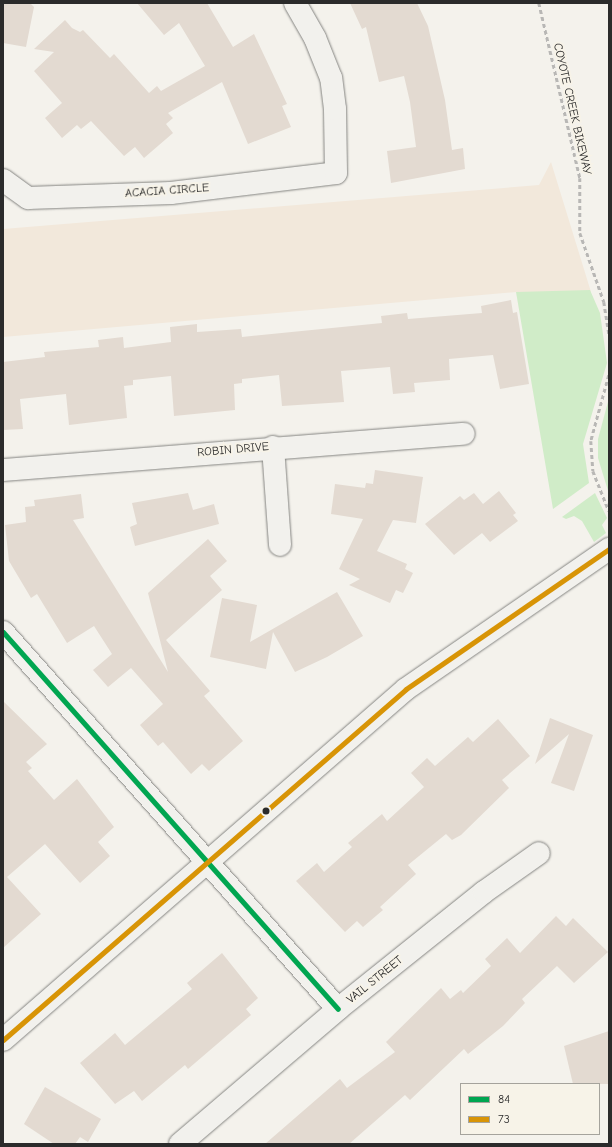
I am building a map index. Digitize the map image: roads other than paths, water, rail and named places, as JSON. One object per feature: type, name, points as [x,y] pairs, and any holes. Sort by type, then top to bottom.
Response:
[{"type":"street","name":"ACACIA CIRCLE","points":[[3,180],[28,198],[171,193],[336,173],[335,109],[331,78],[315,38],[295,3]]},
{"type":"street","name":"ROBIN DRIVE","points":[[3,470],[273,447],[464,434]]},
{"type":"street","points":[[273,447],[280,545]]},
{"type":"street","points":[[3,1040],[205,861],[406,689],[609,548]]},
{"type":"street","points":[[3,632],[338,1009]]},
{"type":"street","name":"VAIL STREET","points":[[180,1144],[338,1009],[484,892],[539,854]]}]
